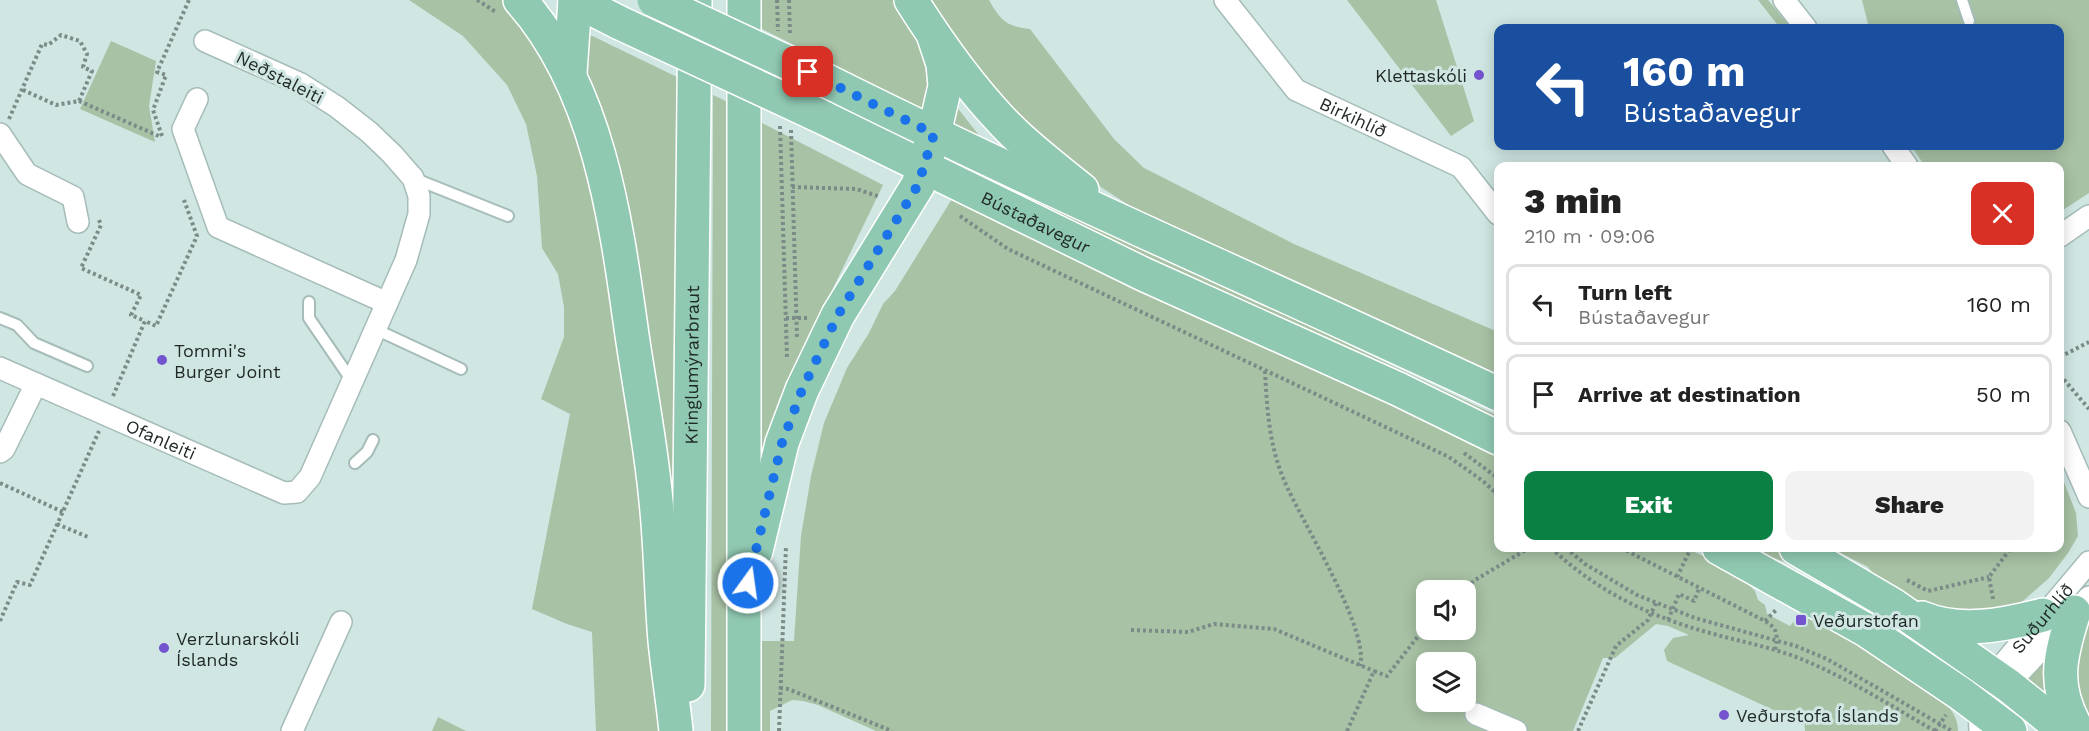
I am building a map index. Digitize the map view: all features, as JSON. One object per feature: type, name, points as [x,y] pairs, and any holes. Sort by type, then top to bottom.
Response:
[{"type":"main road","points":[[520,0],[552,41],[570,76],[597,148],[612,207],[656,499],[665,642],[676,731]]},
{"type":"main road","points":[[570,76],[575,0]]},
{"type":"main road","name":"Bústaðavegur","points":[[575,0],[924,166],[1143,274],[1398,389],[1494,436]]},
{"type":"main road","name":"Bústaðavegur","points":[[654,0],[1156,238],[1494,392]]},
{"type":"main road","name":"Kringlumýrarbraut","points":[[686,731],[695,0]]},
{"type":"main road","points":[[744,0],[744,731]]},
{"type":"main road","points":[[911,0],[934,37],[1003,122],[1036,153],[1086,193],[1156,238]]},
{"type":"main road","points":[[744,602],[782,443],[806,382],[838,315],[918,185],[934,134],[945,86],[943,64],[934,37]]},
{"type":"main road","points":[[1713,552],[1866,630],[1989,723]]},
{"type":"main road","points":[[1805,552],[1896,591],[2065,731]]},
{"type":"main road","points":[[1896,591],[1932,622],[1956,626],[1997,625],[2069,608],[2062,648],[2061,680],[2067,707],[2078,731]]},
{"type":"street","name":"Birkihlíð","points":[[1225,0],[1296,90],[1461,167],[1494,209]]},
{"type":"street","points":[[1784,0],[1803,24]]},
{"type":"street","name":"Neðstaleiti","points":[[205,41],[301,84],[337,107],[369,132],[413,178]]},
{"type":"street","points":[[197,99],[183,129],[218,226],[387,303]]},
{"type":"street","points":[[1,135],[27,174],[74,197],[78,222]]},
{"type":"street","points":[[352,381],[406,260],[418,214],[419,196],[413,178]]},
{"type":"street","points":[[2064,234],[2089,216]]},
{"type":"street","name":"Ofanleiti","points":[[0,368],[284,493],[297,492],[310,477],[352,381]]},
{"type":"street","points":[[0,452],[4,449],[36,384]]},
{"type":"street","points":[[2064,439],[2089,459]]},
{"type":"street","points":[[2064,440],[2089,497]]},
{"type":"street","name":"Suðurhlíð","points":[[2001,680],[2069,608],[2089,562]]},
{"type":"street","name":"Suðurhlíð","points":[[2001,680],[2069,608]]},
{"type":"street","points":[[292,731],[342,622]]},
{"type":"street","points":[[1989,723],[2001,680]]},
{"type":"street","points":[[1476,714],[1503,728]]},
{"type":"lane","points":[[1962,0],[1969,21]]},
{"type":"lane","points":[[413,178],[508,216]]},
{"type":"lane","points":[[309,302],[309,318],[352,381]]},
{"type":"lane","points":[[0,318],[17,325],[34,343],[87,366]]},
{"type":"lane","points":[[375,329],[461,369]]},
{"type":"lane","points":[[355,463],[367,452],[373,440]]},
{"type":"path","points":[[21,89],[56,105],[80,101],[162,137],[153,110],[166,75],[157,72],[189,0]]},
{"type":"path","points":[[777,0],[779,42]]},
{"type":"path","points":[[789,0],[790,36]]},
{"type":"path","points":[[1,135],[42,44],[48,45],[61,35],[80,41],[87,54],[83,67],[92,71],[80,101]]},
{"type":"path","points":[[780,119],[788,363],[792,374],[806,382]]},
{"type":"path","points":[[791,129],[797,339]]},
{"type":"path","points":[[792,187],[857,189],[880,197]]},
{"type":"path","points":[[113,396],[145,321],[156,326],[196,236],[181,192]]},
{"type":"path","points":[[953,210],[997,244],[1449,457],[1494,491]]},
{"type":"path","points":[[2064,355],[2089,342]]},
{"type":"path","points":[[1265,371],[1267,416],[1281,470],[1353,622],[1362,657],[1360,666]]},
{"type":"path","points":[[2064,380],[2089,409]]},
{"type":"path","points":[[0,621],[17,582],[30,585],[102,425]]},
{"type":"path","points":[[0,483],[63,512]]},
{"type":"path","points":[[57,524],[87,537]]},
{"type":"path","points":[[778,731],[786,541]]},
{"type":"path","points":[[1475,580],[1521,552]]},
{"type":"path","points":[[1556,552],[1584,576],[1614,595],[1652,614],[1806,661],[1848,681],[1935,731],[1940,723]]},
{"type":"path","points":[[1571,552],[1585,564],[1637,595],[1672,610],[1796,646],[1827,658],[1952,731]]},
{"type":"path","points":[[1629,552],[1775,627],[1778,634],[1775,650]]},
{"type":"path","points":[[1677,577],[1701,552]]},
{"type":"path","points":[[1896,591],[1928,591],[1989,577],[2008,552]]},
{"type":"path","points":[[1989,577],[1994,608]]},
{"type":"path","points":[[1668,620],[1679,594],[1694,601],[1699,589]]},
{"type":"path","points":[[1578,731],[1616,646],[1643,625],[1652,614],[1656,603]]},
{"type":"path","points":[[1765,621],[1777,609]]},
{"type":"path","points":[[1131,630],[1188,632],[1214,624],[1274,630],[1387,676],[1416,639]]},
{"type":"path","points":[[1347,731],[1374,671]]},
{"type":"path","points":[[780,688],[788,689],[892,731]]},
{"type":"green space","points":[[409,0],[504,0],[554,63],[597,175],[649,528],[658,731],[596,731],[592,632],[532,609],[570,414],[541,399],[564,337],[564,307],[558,274],[542,248],[537,176],[526,124],[507,85],[463,36]]},
{"type":"green space","points":[[754,0],[894,0],[915,36],[932,58],[931,113],[754,25]]},
{"type":"green space","points":[[925,0],[989,0],[1005,21],[1030,29],[1114,139],[1144,168],[1294,244],[1494,330],[1494,380],[1169,231],[1093,182],[998,98]]},
{"type":"green space","points":[[1347,0],[1436,0],[1474,121],[1451,136]]},
{"type":"green space","points":[[1758,0],[1768,0],[1788,24],[1777,24]]},
{"type":"green space","points":[[1862,0],[2089,0],[2089,193],[2064,209],[2064,162],[1922,162],[1914,150],[2064,150],[2064,24],[1868,24]]},
{"type":"green space","points":[[580,30],[679,78],[677,648],[577,64]]},
{"type":"green space","points":[[111,41],[156,61],[149,106],[155,142],[80,109]]},
{"type":"green space","points":[[713,95],[734,105],[727,731],[711,731]]},
{"type":"green space","points":[[956,106],[985,143],[950,126]]},
{"type":"green space","points":[[758,121],[883,185],[823,309],[753,528]]},
{"type":"green space","points":[[942,151],[1494,414],[1494,424],[937,162]]},
{"type":"green space","points":[[955,194],[1494,455],[1494,552],[1695,552],[1735,571],[1755,591],[1758,600],[1765,605],[1767,614],[1790,626],[1798,617],[1820,619],[1943,701],[1954,714],[1958,731],[1805,731],[1804,718],[1795,720],[1667,661],[1664,650],[1673,638],[1689,635],[1668,626],[1656,624],[1615,658],[1603,658],[1573,731],[876,731],[818,705],[792,700],[770,711],[770,731],[753,731],[756,641],[794,641],[801,536],[811,476],[824,423],[847,368],[869,333],[883,304],[895,291]]},
{"type":"green space","points":[[2064,482],[2076,513],[2078,536],[2068,553],[2049,578],[2023,601],[2000,614],[1936,613],[1884,587],[1868,567],[1839,552],[2064,552]]},
{"type":"green space","points":[[1758,552],[1788,553],[1952,664],[1876,614],[1785,562]]},
{"type":"green space","points":[[2089,623],[2089,723],[2070,685],[2084,630]]},
{"type":"green space","points":[[2052,653],[2060,707],[2028,680]]},
{"type":"green space","points":[[438,717],[466,731],[432,731]]},
{"type":"place","name":"Klettaskóli","points":[[1479,75]]},
{"type":"place","name":"Tommi's Burger Joint","points":[[162,360]]},
{"type":"place","name":"Veðurstofan","points":[[1801,620]]},
{"type":"place","name":"Verzlunarskóli Íslands","points":[[164,648]]},
{"type":"place","name":"Veðurstofa Íslands","points":[[1724,715]]},
{"type":"route","points":[[748,583],[782,443],[802,390],[838,315],[909,203],[918,185],[934,134],[808,72]]}]
